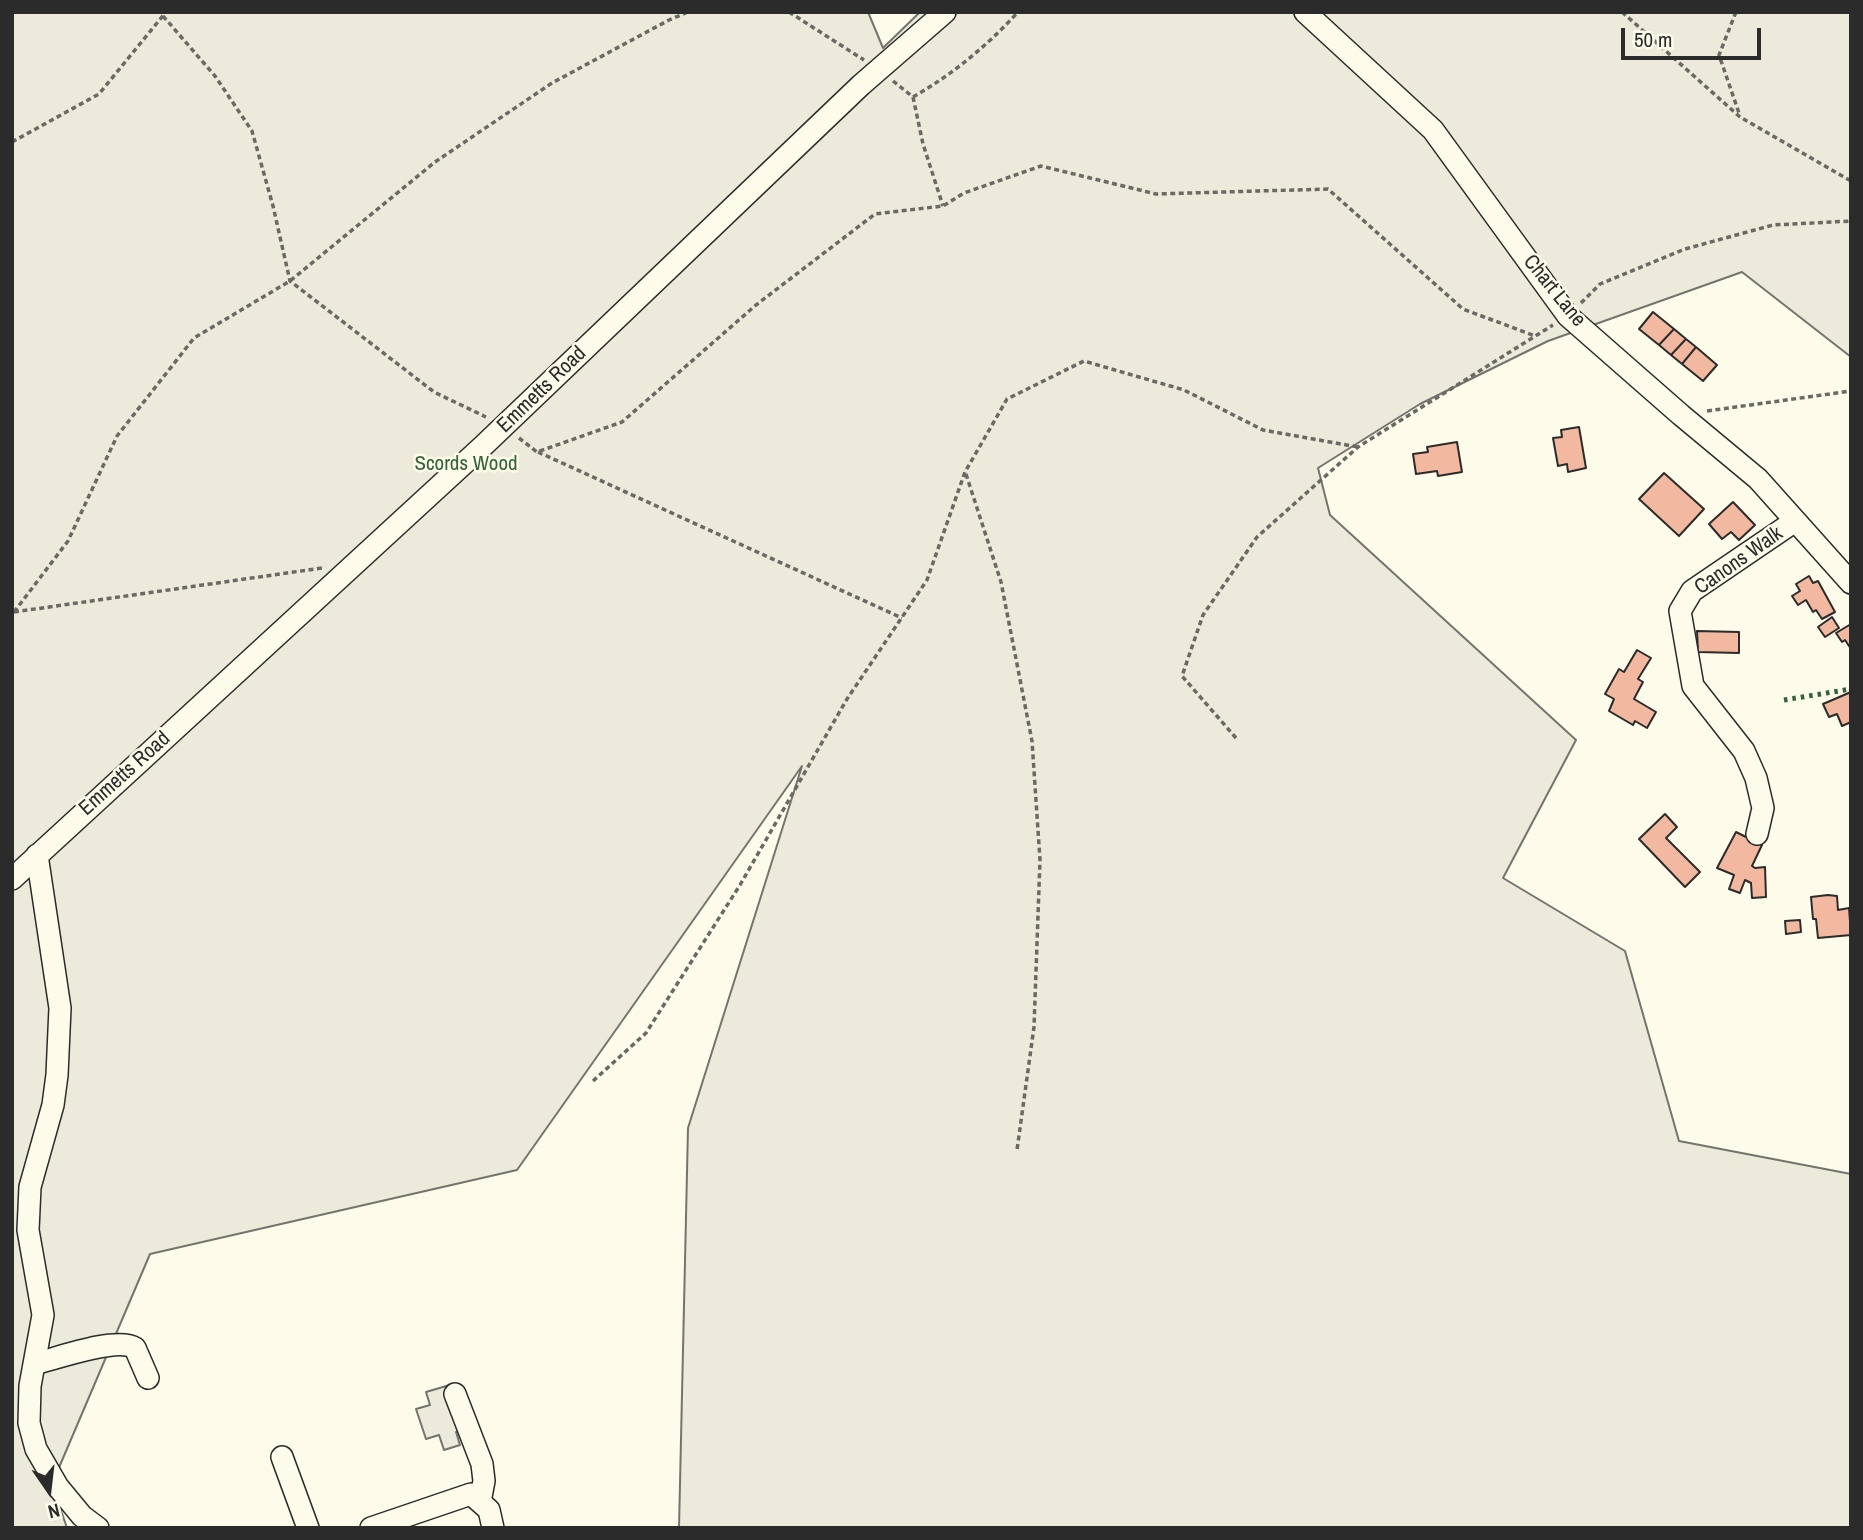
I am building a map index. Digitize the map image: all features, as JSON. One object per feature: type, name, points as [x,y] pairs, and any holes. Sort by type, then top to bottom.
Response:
[{"type":"street","name":"Emmetts Road","points":[[12,879],[504,426],[878,69],[945,12]]},
{"type":"street","name":"Chart Lane","points":[[1305,12],[1433,130],[1568,316],[1758,479],[1851,583]]},
{"type":"street","name":"Canons Walk","points":[[1757,834],[1763,808],[1756,778],[1744,751],[1693,686],[1681,611],[1692,591],[1795,521]]},
{"type":"street","points":[[37,855],[60,1008],[53,1105],[30,1187],[28,1230],[43,1315],[30,1386],[29,1423],[36,1449],[58,1487],[82,1516],[98,1528]]},
{"type":"street","points":[[34,1364],[109,1345],[124,1344],[135,1349],[148,1378]]},
{"type":"street","points":[[455,1394],[482,1464],[484,1481],[480,1502]]},
{"type":"street","points":[[282,1457],[308,1528]]},
{"type":"street","points":[[371,1528],[471,1494],[489,1510],[493,1528]]},
{"type":"path","points":[[13,612],[68,541],[117,436],[194,338],[290,281],[435,162],[552,83],[688,12]]},
{"type":"path","points":[[789,12],[878,69],[914,97],[923,144],[943,206]]},
{"type":"path","points":[[914,97],[946,78],[992,41],[1018,12]]},
{"type":"path","points":[[1622,12],[1740,117],[1851,181]]},
{"type":"path","points":[[1736,12],[1719,55],[1740,117]]},
{"type":"path","points":[[12,142],[99,94],[164,14],[215,76],[252,131],[290,281],[434,392],[504,426],[537,452],[902,618]]},
{"type":"path","points":[[537,452],[622,422],[756,304],[875,214],[943,206],[964,192],[1041,166],[1156,194],[1328,189],[1463,309],[1535,336],[1358,447],[1257,537],[1203,615],[1182,676],[1236,738]]},
{"type":"path","points":[[1568,316],[1600,284],[1685,248],[1773,225],[1851,221]]},
{"type":"path","points":[[593,1081],[646,1033],[740,885],[847,699],[927,580],[965,472],[1007,399],[1084,361],[1184,390],[1263,430],[1358,447]]},
{"type":"path","points":[[1681,415],[1851,391]]},
{"type":"path","points":[[965,472],[1001,582],[1032,741],[1040,860],[1034,1027],[1017,1150]]},
{"type":"path","points":[[13,612],[355,563]]},
{"type":"green space","name":"Scords Wood","points":[[12,12],[868,12],[883,48],[920,12],[1851,12],[1851,357],[1742,272],[1548,341],[1420,404],[1318,468],[1330,515],[1576,740],[1503,878],[1625,951],[1679,1141],[1851,1174],[1851,1528],[679,1528],[688,1128],[802,766],[517,1170],[150,1254],[52,1484],[67,1528],[12,1528]]},
{"type":"shaded area","points":[[453,1384],[468,1428],[456,1432],[460,1445],[444,1450],[439,1435],[426,1439],[416,1409],[430,1405],[426,1392]]},
{"type":"building","points":[[1653,312],[1674,329],[1659,345],[1639,329]]},
{"type":"building","points":[[1674,329],[1686,339],[1671,355],[1659,345]]},
{"type":"building","points":[[1686,339],[1696,347],[1682,364],[1671,355]]},
{"type":"building","points":[[1696,347],[1717,365],[1703,381],[1682,364]]},
{"type":"building","points":[[1579,427],[1586,468],[1568,472],[1567,464],[1558,466],[1553,438],[1562,437],[1561,430]]},
{"type":"building","points":[[1457,442],[1462,472],[1438,476],[1437,471],[1416,474],[1413,454],[1428,452],[1427,447]]},
{"type":"building","points":[[1664,473],[1704,509],[1679,536],[1639,499]]},
{"type":"building","points":[[1733,502],[1755,525],[1739,540],[1731,532],[1722,539],[1709,524]]},
{"type":"building","points":[[1809,576],[1813,583],[1818,581],[1835,612],[1822,619],[1816,610],[1813,612],[1806,600],[1798,605],[1792,596],[1800,591],[1796,584]]},
{"type":"building","points":[[1832,617],[1839,628],[1825,637],[1818,627]]},
{"type":"building","points":[[1851,624],[1851,649],[1836,633]]},
{"type":"building","points":[[1697,631],[1739,632],[1739,653],[1698,652]]},
{"type":"building","points":[[1637,650],[1651,658],[1638,679],[1643,682],[1634,699],[1656,712],[1647,728],[1635,721],[1633,725],[1609,711],[1614,699],[1605,694],[1619,669],[1624,672]]},
{"type":"building","points":[[1851,692],[1851,722],[1842,726],[1837,714],[1829,717],[1823,704]]},
{"type":"building","points":[[1665,814],[1677,827],[1666,838],[1700,872],[1685,887],[1639,839]]},
{"type":"building","points":[[1736,832],[1762,845],[1752,866],[1765,867],[1766,897],[1752,898],[1751,883],[1745,880],[1740,893],[1729,889],[1734,875],[1717,868]]},
{"type":"building","points":[[1837,896],[1838,910],[1849,908],[1851,935],[1818,938],[1811,897]]},
{"type":"building","points":[[1800,920],[1801,932],[1786,934],[1785,921]]},
{"type":"hedge","points":[[1784,700],[1851,689]]}]
